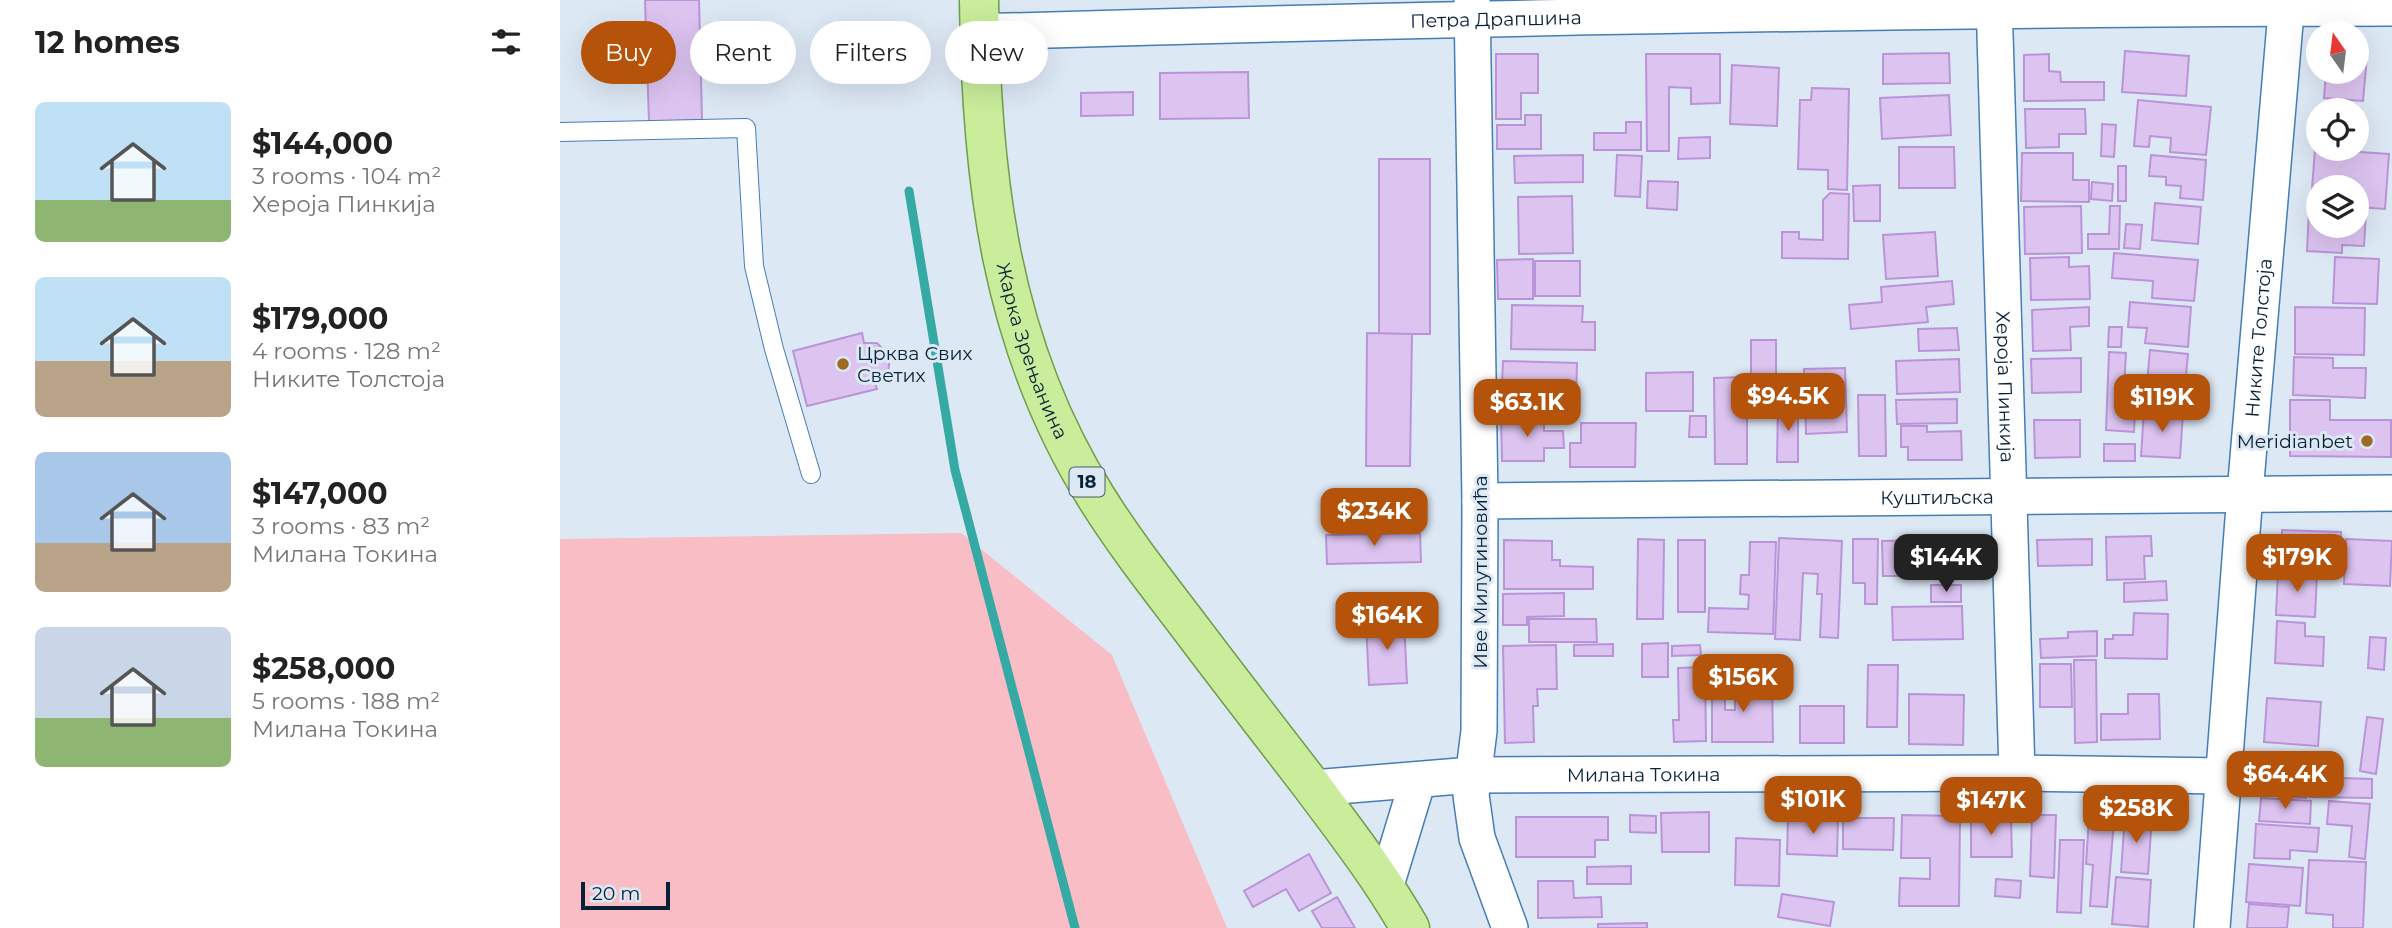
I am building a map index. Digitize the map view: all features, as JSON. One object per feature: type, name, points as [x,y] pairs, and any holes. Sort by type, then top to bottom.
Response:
[{"type":"main road","name":"Жарка Зрењанина","points":[[979,16],[989,177],[999,247],[1014,312],[1035,375],[1061,434],[1095,496],[1135,556],[1313,788]]},
{"type":"main road","name":"18","points":[[1313,788],[1386,885],[1410,928]]},
{"type":"street","name":"Петра Драпшина","points":[[979,16],[1994,5],[2287,4],[2392,8]]},
{"type":"street","name":"Никите Толстоја","points":[[2212,928],[2245,494],[2287,4]]},
{"type":"street","name":"Хероја Пинкија","points":[[1994,5],[2017,772]]},
{"type":"street","name":"Иве Милутиновића","points":[[1472,10],[1480,501],[1479,731],[1472,775],[1472,811],[1478,838],[1510,928]]},
{"type":"street","name":"Куштиљска","points":[[1480,501],[2392,493]]},
{"type":"street","name":"Милана Токина","points":[[1313,788],[1472,775],[2017,772],[2224,776]]},
{"type":"street","points":[[1386,885],[1418,780]]},
{"type":"lane","points":[[560,132],[746,128],[754,266],[774,349],[811,474]]},
{"type":"shaded area","points":[[961,533],[1112,655],[1227,928],[560,928],[560,539]]},
{"type":"building","points":[[645,0],[699,0],[700,21],[690,21],[690,84],[701,84],[702,120],[649,122],[648,84],[676,84],[676,21],[646,21]]},
{"type":"building","points":[[2125,51],[2189,56],[2186,96],[2122,92]]},
{"type":"building","points":[[1949,53],[1950,83],[1883,84],[1883,54]]},
{"type":"building","points":[[1496,54],[1538,54],[1538,93],[1521,93],[1521,119],[1496,119]]},
{"type":"building","points":[[1646,54],[1720,54],[1720,103],[1691,104],[1691,88],[1669,87],[1669,151],[1647,151]]},
{"type":"building","points":[[2049,54],[2049,71],[2060,72],[2061,82],[2104,82],[2104,100],[2024,101],[2024,55]]},
{"type":"building","points":[[1732,65],[1779,68],[1777,126],[1730,124]]},
{"type":"building","points":[[1248,72],[1249,118],[1160,119],[1160,73]]},
{"type":"building","points":[[2325,84],[2365,84],[2363,98],[2324,98]]},
{"type":"building","points":[[1812,88],[1849,89],[1847,190],[1828,189],[1828,170],[1798,169],[1800,100],[1811,100]]},
{"type":"building","points":[[1133,92],[1133,115],[1081,116],[1081,93]]},
{"type":"building","points":[[1949,95],[1951,135],[1882,139],[1880,98]]},
{"type":"building","points":[[2138,100],[2211,107],[2206,155],[2170,152],[2171,138],[2150,136],[2149,147],[2134,146]]},
{"type":"building","points":[[2025,109],[2085,109],[2086,134],[2059,134],[2059,147],[2026,148]]},
{"type":"building","points":[[1525,115],[1541,115],[1541,149],[1497,149],[1497,125],[1525,125]]},
{"type":"building","points":[[1626,122],[1641,122],[1641,150],[1594,150],[1594,133],[1626,133]]},
{"type":"building","points":[[2102,124],[2116,125],[2114,157],[2101,156]]},
{"type":"building","points":[[1710,137],[1710,158],[1678,159],[1679,138]]},
{"type":"building","points":[[1899,147],[1954,147],[1955,188],[1899,188]]},
{"type":"building","points":[[2022,153],[2073,153],[2073,180],[2089,180],[2089,202],[2021,201]]},
{"type":"building","points":[[2369,153],[2389,154],[2385,209],[2369,208],[2369,175],[2313,175],[2314,161],[2369,161]]},
{"type":"building","points":[[1583,155],[1583,182],[1515,183],[1514,156]]},
{"type":"building","points":[[1617,155],[1642,156],[1640,197],[1615,196]]},
{"type":"building","points":[[2151,155],[2206,160],[2203,200],[2180,198],[2181,186],[2166,185],[2166,177],[2149,176]]},
{"type":"building","points":[[1379,159],[1430,159],[1430,334],[1379,334]]},
{"type":"building","points":[[2118,166],[2126,166],[2126,201],[2118,201]]},
{"type":"building","points":[[1648,181],[1678,182],[1677,210],[1647,208]]},
{"type":"building","points":[[2092,182],[2113,184],[2112,201],[2091,199]]},
{"type":"building","points":[[1880,185],[1880,221],[1854,221],[1853,186]]},
{"type":"building","points":[[1830,193],[1849,194],[1848,259],[1782,258],[1782,232],[1799,232],[1799,239],[1823,240],[1823,200]]},
{"type":"building","points":[[1572,196],[1573,253],[1519,254],[1518,197]]},
{"type":"building","points":[[2155,203],[2201,207],[2198,244],[2152,240]]},
{"type":"building","points":[[2081,206],[2082,253],[2025,254],[2024,207]]},
{"type":"building","points":[[2110,206],[2120,206],[2119,249],[2088,249],[2088,234],[2109,234]]},
{"type":"building","points":[[2126,224],[2142,225],[2140,249],[2124,248]]},
{"type":"building","points":[[1935,232],[1938,276],[1886,279],[1883,235]]},
{"type":"building","points":[[2308,238],[2364,238],[2364,246],[2342,245],[2342,253],[2307,251]]},
{"type":"building","points":[[2114,253],[2198,260],[2194,301],[2152,298],[2153,281],[2112,278]]},
{"type":"building","points":[[2069,257],[2069,267],[2089,266],[2090,299],[2031,300],[2030,258]]},
{"type":"building","points":[[2335,257],[2379,259],[2377,304],[2333,303]]},
{"type":"building","points":[[1533,259],[1533,299],[1498,299],[1497,260]]},
{"type":"building","points":[[1535,261],[1580,261],[1580,296],[1535,296]]},
{"type":"building","points":[[1952,281],[1954,304],[1926,307],[1928,322],[1851,329],[1849,305],[1882,302],[1881,287]]},
{"type":"building","points":[[2130,302],[2191,307],[2188,347],[2145,343],[2147,328],[2128,327]]},
{"type":"building","points":[[1512,305],[1583,306],[1582,322],[1595,322],[1595,350],[1511,349]]},
{"type":"building","points":[[2089,307],[2089,326],[2070,327],[2071,350],[2033,351],[2032,310]]},
{"type":"building","points":[[2295,307],[2365,308],[2364,355],[2295,354]]},
{"type":"building","points":[[2109,327],[2122,327],[2121,347],[2108,347]]},
{"type":"building","points":[[1957,328],[1959,350],[1919,351],[1918,329]]},
{"type":"building","name":"Црква Свих Светих","points":[[862,333],[864,343],[877,343],[890,356],[888,373],[874,380],[877,389],[807,406],[793,351]]},
{"type":"building","points":[[1367,333],[1412,334],[1410,466],[1366,466]]},
{"type":"building","points":[[1751,340],[1776,340],[1776,402],[1759,402],[1759,376],[1751,376]]},
{"type":"building","points":[[2150,350],[2188,354],[2183,408],[2145,405]]},
{"type":"building","points":[[2109,352],[2126,353],[2124,388],[2136,389],[2134,432],[2106,430]]},
{"type":"building","points":[[2294,357],[2333,358],[2333,368],[2366,368],[2365,398],[2293,395]]},
{"type":"building","points":[[2081,358],[2081,392],[2032,393],[2031,359]]},
{"type":"building","points":[[1959,359],[1960,392],[1897,394],[1896,361]]},
{"type":"building","points":[[1503,361],[1577,363],[1576,400],[1546,399],[1546,409],[1501,408]]},
{"type":"building","points":[[1845,368],[1847,432],[1806,434],[1804,369]]},
{"type":"building","points":[[1693,372],[1693,411],[1646,411],[1646,373]]},
{"type":"building","points":[[1742,377],[1743,391],[1747,391],[1747,464],[1715,464],[1714,378]]},
{"type":"building","points":[[1858,395],[1885,395],[1886,456],[1859,456]]},
{"type":"building","points":[[1957,399],[1957,423],[1897,424],[1896,400]]},
{"type":"building","points":[[2290,400],[2330,400],[2330,420],[2391,420],[2391,457],[2290,456]]},
{"type":"building","points":[[1778,403],[1798,403],[1798,462],[1777,462]]},
{"type":"building","points":[[2144,410],[2183,413],[2180,458],[2141,456]]},
{"type":"building","points":[[1501,416],[1544,416],[1544,431],[1563,431],[1564,448],[1544,448],[1544,461],[1502,461]]},
{"type":"building","points":[[1690,416],[1706,416],[1706,437],[1689,437]]},
{"type":"building","points":[[2034,420],[2080,420],[2080,457],[2035,458]]},
{"type":"building","points":[[1581,423],[1636,423],[1635,467],[1570,467],[1570,443],[1581,443]]},
{"type":"building","points":[[1901,426],[1927,426],[1927,432],[1961,431],[1962,460],[1908,460],[1908,447],[1901,447]]},
{"type":"building","points":[[2104,444],[2135,444],[2135,461],[2104,461]]},
{"type":"building","points":[[2282,530],[2341,532],[2340,566],[2281,565]]},
{"type":"building","points":[[1420,533],[1421,562],[1327,564],[1326,535]]},
{"type":"building","points":[[2151,536],[2152,556],[2144,556],[2145,579],[2107,580],[2106,537]]},
{"type":"building","points":[[1779,538],[1842,541],[1838,638],[1820,637],[1822,594],[1817,594],[1818,574],[1803,573],[1800,640],[1775,639]]},
{"type":"building","points":[[1638,539],[1664,540],[1663,619],[1637,619]]},
{"type":"building","points":[[1853,539],[1878,539],[1877,604],[1865,604],[1865,583],[1853,583]]},
{"type":"building","points":[[1966,539],[1967,563],[1911,564],[1911,576],[1883,576],[1882,541]]},
{"type":"building","points":[[2092,539],[2092,565],[2038,566],[2037,540]]},
{"type":"building","points":[[2346,539],[2392,541],[2390,586],[2344,584]]},
{"type":"building","points":[[1504,540],[1552,541],[1552,560],[1560,560],[1560,566],[1593,567],[1593,589],[1504,589]]},
{"type":"building","points":[[1678,540],[1705,540],[1705,612],[1678,612]]},
{"type":"building","points":[[1750,542],[1776,542],[1773,634],[1708,632],[1709,608],[1748,609],[1749,595],[1740,594],[1741,575],[1749,575]]},
{"type":"building","points":[[2278,571],[2317,573],[2315,617],[2276,615]]},
{"type":"building","points":[[2166,581],[2167,600],[2124,602],[2124,583]]},
{"type":"building","points":[[1931,585],[1961,585],[1961,602],[1931,602]]},
{"type":"building","points":[[1564,593],[1564,616],[1527,617],[1527,625],[1503,625],[1503,594]]},
{"type":"building","points":[[1962,606],[1963,639],[1893,640],[1892,607]]},
{"type":"building","points":[[2134,613],[2168,614],[2167,659],[2105,658],[2105,639],[2113,639],[2113,635],[2133,635]]},
{"type":"building","points":[[1529,619],[1596,619],[1597,642],[1529,642]]},
{"type":"building","points":[[1404,620],[1407,683],[1369,685],[1366,622]]},
{"type":"building","points":[[2277,621],[2305,623],[2305,636],[2324,637],[2323,666],[2275,663]]},
{"type":"building","points":[[2097,631],[2097,656],[2041,658],[2040,639],[2068,638],[2068,632]]},
{"type":"building","points":[[2370,637],[2386,638],[2384,670],[2368,668]]},
{"type":"building","points":[[1668,643],[1668,677],[1642,677],[1642,644]]},
{"type":"building","points":[[1613,644],[1613,656],[1574,656],[1574,645]]},
{"type":"building","points":[[1556,645],[1557,689],[1537,689],[1538,706],[1533,706],[1534,742],[1505,743],[1503,646]]},
{"type":"building","points":[[1700,645],[1701,655],[1672,656],[1672,646]]},
{"type":"building","points":[[2074,660],[2096,660],[2097,742],[2075,743]]},
{"type":"building","points":[[2040,664],[2071,664],[2072,707],[2040,707]]},
{"type":"building","points":[[1868,665],[1898,665],[1897,727],[1867,727]]},
{"type":"building","points":[[1705,667],[1706,741],[1674,742],[1673,720],[1679,720],[1678,668]]},
{"type":"building","points":[[1712,677],[1725,677],[1725,710],[1735,710],[1735,700],[1753,699],[1753,679],[1772,679],[1773,742],[1712,742]]},
{"type":"building","points":[[1909,694],[1964,695],[1963,745],[1909,744]]},
{"type":"building","points":[[2128,694],[2159,694],[2160,739],[2101,740],[2101,714],[2128,714]]},
{"type":"building","points":[[2267,698],[2321,702],[2318,746],[2264,742]]},
{"type":"building","points":[[1800,706],[1844,706],[1844,743],[1800,743]]},
{"type":"building","points":[[2367,717],[2383,719],[2376,774],[2360,771]]},
{"type":"building","points":[[2263,758],[2309,762],[2306,798],[2261,795]]},
{"type":"building","points":[[2310,777],[2372,779],[2372,798],[2309,797]]},
{"type":"building","points":[[2261,798],[2311,801],[2310,824],[2259,821]]},
{"type":"building","points":[[2329,801],[2370,804],[2365,859],[2349,857],[2352,826],[2327,824]]},
{"type":"building","points":[[1709,812],[1709,852],[1662,852],[1661,813]]},
{"type":"building","points":[[1630,815],[1656,816],[1656,833],[1630,832]]},
{"type":"building","points":[[1902,815],[1960,816],[1959,906],[1899,906],[1900,878],[1930,879],[1930,858],[1901,858]]},
{"type":"building","points":[[2032,815],[2056,815],[2054,878],[2030,876]]},
{"type":"building","points":[[2125,815],[2152,817],[2148,874],[2121,872]]},
{"type":"building","points":[[1516,817],[1608,817],[1608,840],[1595,840],[1595,857],[1516,857]]},
{"type":"building","points":[[1788,817],[1838,818],[1837,856],[1787,854]]},
{"type":"building","points":[[2011,817],[2012,857],[1971,857],[1971,818]]},
{"type":"building","points":[[1843,818],[1894,818],[1893,850],[1843,849]]},
{"type":"building","points":[[2089,818],[2114,820],[2107,907],[2090,906],[2093,865],[2086,864]]},
{"type":"building","points":[[2256,824],[2319,828],[2317,852],[2290,850],[2290,859],[2254,858]]},
{"type":"building","points":[[1736,838],[1780,840],[1779,886],[1735,885]]},
{"type":"building","points":[[2060,840],[2084,840],[2081,913],[2057,912]]},
{"type":"building","points":[[1309,854],[1331,893],[1299,911],[1286,889],[1253,907],[1244,891]]},
{"type":"building","points":[[2309,860],[2366,862],[2363,928],[2333,928],[2333,915],[2306,913]]},
{"type":"building","points":[[2249,864],[2303,868],[2300,906],[2246,902]]},
{"type":"building","points":[[1631,866],[1631,884],[1587,884],[1587,867]]},
{"type":"building","points":[[2116,877],[2151,880],[2148,927],[2112,924]]},
{"type":"building","points":[[1996,879],[2021,881],[2020,898],[1995,896]]},
{"type":"building","points":[[1538,881],[1573,881],[1574,898],[1601,897],[1602,917],[1538,918]]},
{"type":"building","points":[[1782,894],[1834,902],[1830,926],[1778,917]]},
{"type":"building","points":[[1337,897],[1355,928],[1322,928],[1312,911]]},
{"type":"building","points":[[2249,904],[2289,907],[2287,928],[2247,928]]},
{"type":"building","points":[[1647,923],[1647,928],[1598,928],[1598,924]]},
{"type":"waterway","points":[[909,191],[955,470],[1075,928]]},
{"type":"place","name":"Црква Свих Светих","points":[[843,364]]},
{"type":"place","name":"Meridianbet","points":[[2367,441]]}]
